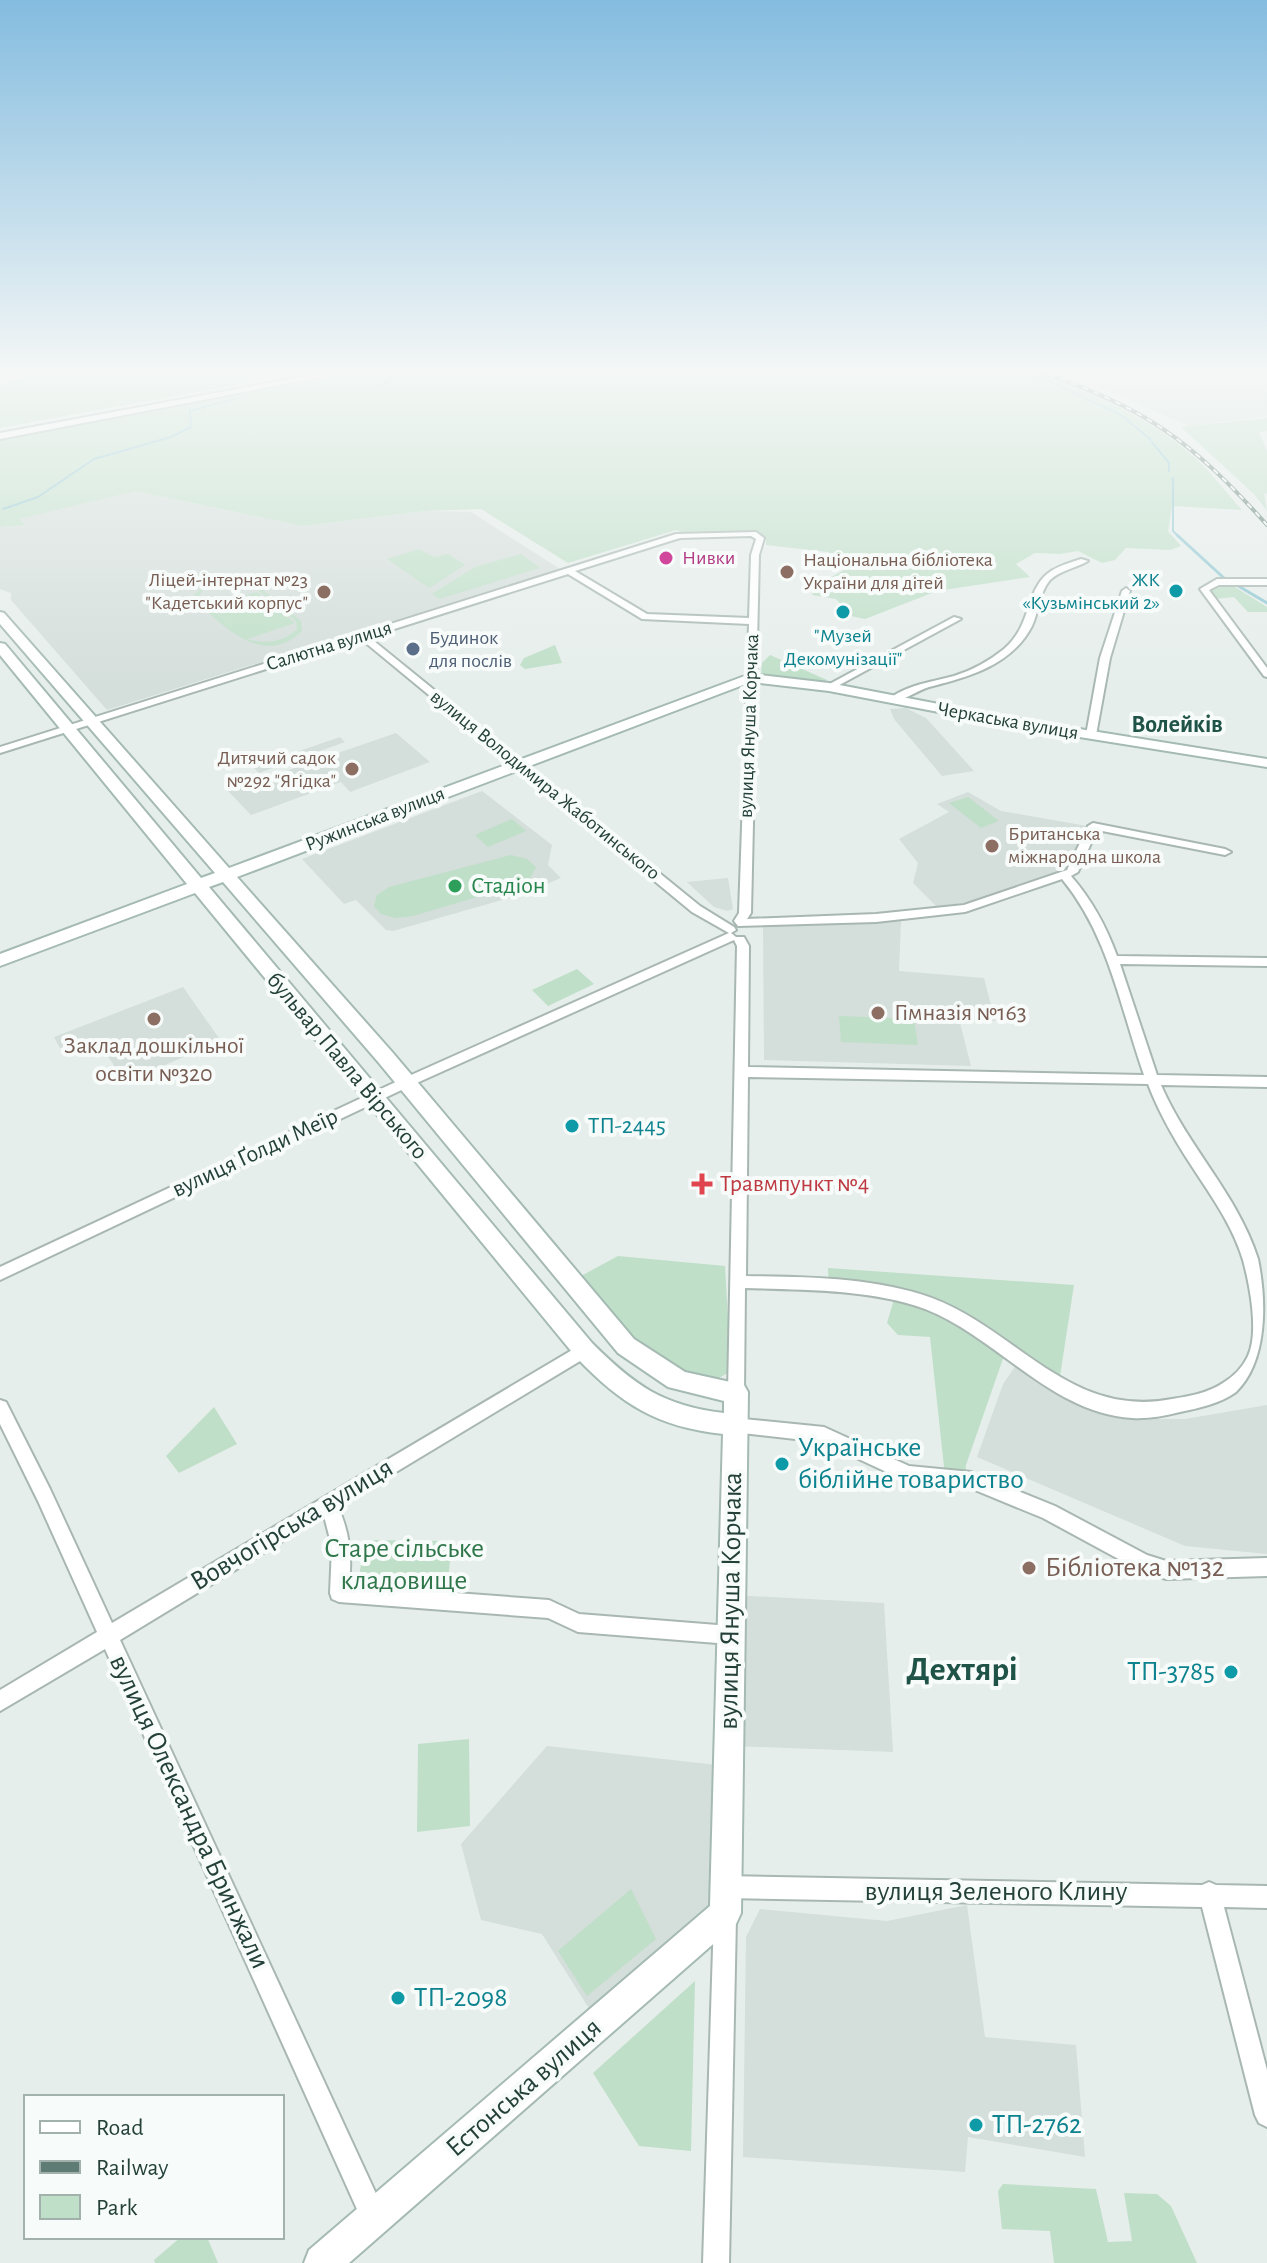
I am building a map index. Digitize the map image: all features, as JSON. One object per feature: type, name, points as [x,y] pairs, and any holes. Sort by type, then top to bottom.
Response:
[{"type":"street","name":"Салютна вулиця","points":[[0,750],[679,536],[753,534]]},
{"type":"street","name":"вулиця Януша Корчака","points":[[716,2263],[742,1072],[743,946],[736,930],[745,913],[752,621],[755,555],[760,538],[753,534]]},
{"type":"street","points":[[893,700],[903,692],[969,674],[1011,647],[1024,633],[1045,577],[1055,570],[1084,561]]},
{"type":"street","points":[[569,571],[645,617],[752,621]]},
{"type":"street","points":[[1267,582],[1217,582],[1204,589],[1267,674]]},
{"type":"street","points":[[1091,735],[1105,658],[1126,591]]},
{"type":"street","name":"бульвар Павла Вірського","points":[[0,616],[405,1083],[626,1346],[655,1371],[685,1383],[736,1392]]},
{"type":"street","points":[[829,687],[957,619]]},
{"type":"street","name":"вулиця Володимира Жаботинського","points":[[363,636],[696,909],[736,930]]},
{"type":"street","name":"бульвар Павла Вірського","points":[[0,647],[584,1350],[621,1388],[648,1407],[684,1418],[733,1425]]},
{"type":"street","name":"Черкаська вулиця","points":[[750,678],[829,687],[1091,735],[1267,763]]},
{"type":"street","name":"Ружинська вулиця","points":[[0,960],[750,678]]},
{"type":"street","points":[[736,930],[943,911],[980,904],[1077,868],[1093,826],[1225,852]]},
{"type":"street","points":[[738,1282],[857,1289],[927,1303],[1086,1398],[1124,1410],[1151,1410],[1209,1400],[1234,1387],[1251,1368],[1263,1345],[1266,1298],[1251,1251],[1178,1132],[1152,1081],[1103,935],[1064,875]]},
{"type":"street","name":"вулиця Ґолди Меїр","points":[[0,1274],[736,930]]},
{"type":"street","points":[[1111,960],[1267,962]]},
{"type":"street","points":[[742,1072],[1267,1082]]},
{"type":"street","name":"Вовчогірська вулиця","points":[[0,1701],[584,1350]]},
{"type":"street","name":"вулиця Олександра Бринжали","points":[[0,1407],[374,2218]]},
{"type":"street","points":[[733,1425],[824,1435],[908,1474],[971,1480],[1049,1512],[1143,1563],[1166,1570],[1267,1567]]},
{"type":"street","points":[[327,1504],[340,1528],[345,1549],[339,1593],[549,1609],[578,1623],[730,1635]]},
{"type":"street","points":[[1209,1893],[1267,2115]]},
{"type":"street","name":"вулиця Зеленого Клину","points":[[726,1900],[1209,1893],[1267,1897]]},
{"type":"street","name":"Естонська вулиця","points":[[322,2263],[726,1900]]},
{"type":"shaded area","points":[[135,491],[303,526],[425,511],[471,512],[560,569],[107,710],[11,600],[11,593],[0,589],[0,527],[24,525],[18,519],[76,502]]},
{"type":"shaded area","points":[[906,708],[926,718],[974,771],[942,776],[894,719],[890,709]]},
{"type":"shaded area","name":"Дитячий садок №292 \"Ягідка\"","points":[[396,733],[430,762],[350,792],[341,782],[251,815],[228,791]]},
{"type":"shaded area","points":[[340,737],[345,742],[259,773],[253,767]]},
{"type":"shaded area","points":[[482,791],[552,845],[548,865],[561,878],[520,895],[393,931],[386,930],[356,900],[344,904],[302,859]]},
{"type":"shaded area","name":"Британська міжнародна школа","points":[[968,792],[1001,811],[1087,826],[1071,867],[988,899],[937,907],[913,883],[918,863],[899,839],[949,812],[937,804]]},
{"type":"shaded area","points":[[728,878],[733,909],[728,911],[714,907],[687,882]]},
{"type":"shaded area","name":"Гімназія №163","points":[[901,921],[899,971],[984,978],[995,1021],[960,1023],[971,1066],[764,1060],[763,925]]},
{"type":"shaded area","name":"Заклад дошкільної освіти №320","points":[[183,987],[221,1041],[125,1082],[103,1049],[60,1048],[54,1037]]},
{"type":"shaded area","points":[[1019,1361],[1101,1409],[1148,1419],[1185,1419],[1267,1405],[1267,1554],[1185,1546],[977,1457],[1003,1384]]},
{"type":"shaded area","points":[[733,1595],[884,1603],[893,1752],[732,1746]]},
{"type":"shaded area","points":[[547,1746],[717,1765],[713,1909],[595,2018],[542,1934],[481,1920],[461,1844]]},
{"type":"shaded area","points":[[967,1905],[985,2037],[1076,2045],[1085,2157],[968,2137],[965,2172],[743,2157],[746,1937],[760,1909],[887,1921]]},
{"type":"green space","points":[[0,477],[1213,477],[1242,510],[1172,506],[1168,531],[1181,546],[1170,550],[1126,548],[1115,560],[1102,563],[1078,551],[1035,553],[1016,564],[1030,577],[937,591],[865,619],[851,616],[836,599],[812,595],[816,588],[828,585],[829,578],[848,568],[828,552],[766,545],[766,540],[744,532],[698,534],[676,530],[568,563],[481,509],[425,511],[303,526],[135,491],[19,519],[25,525],[0,527]]},
{"type":"green space","points":[[1235,477],[1267,477],[1267,493],[1264,494],[1267,511]]},
{"type":"green space","points":[[419,549],[434,557],[448,554],[465,565],[429,588],[387,559]]},
{"type":"green space","points":[[521,554],[540,568],[439,599],[432,594],[475,567]]},
{"type":"green space","points":[[233,578],[252,581],[301,621],[302,631],[287,642],[272,646],[243,638],[192,598],[204,584]],"holes":[[[249,583],[296,621],[297,629],[292,634],[274,641],[247,639],[295,623],[257,592],[209,606],[244,637],[198,597],[207,585]]]},
{"type":"green space","points":[[1230,584],[1267,607],[1267,612],[1248,612],[1234,597],[1215,599],[1210,590]]},
{"type":"green space","points":[[555,645],[562,663],[525,669],[520,665],[524,658]]},
{"type":"green space","points":[[770,655],[827,680],[822,683],[761,677],[762,663]]},
{"type":"green space","points":[[968,797],[999,821],[981,828],[949,803]]},
{"type":"green space","points":[[512,819],[526,831],[488,847],[475,835]]},
{"type":"green space","name":"Стадіон","points":[[511,855],[527,859],[536,867],[528,882],[413,916],[395,918],[381,914],[374,906],[377,895],[389,887]]},
{"type":"green space","points":[[577,969],[594,984],[548,1006],[532,990]]},
{"type":"green space","points":[[839,1016],[914,1019],[918,1045],[841,1042]]},
{"type":"green space","points":[[618,1256],[725,1266],[731,1371],[712,1382],[664,1368],[637,1344],[581,1276]]},
{"type":"green space","points":[[828,1268],[1074,1285],[1059,1383],[1006,1350],[966,1465],[965,1479],[945,1476],[930,1337],[898,1335],[887,1323],[895,1296],[829,1287]]},
{"type":"green space","points":[[214,1407],[237,1444],[179,1473],[166,1456]]},
{"type":"green space","name":"Старе сільське кладовище","points":[[365,1540],[452,1541],[447,1590],[357,1589]]},
{"type":"green space","points":[[469,1739],[470,1826],[417,1832],[418,1744]]},
{"type":"green space","points":[[631,1889],[656,1939],[587,1996],[558,1951]]},
{"type":"green space","points":[[695,1981],[691,2151],[639,2146],[593,2073]]},
{"type":"green space","points":[[1003,2184],[1096,2189],[1108,2242],[1132,2241],[1124,2193],[1157,2194],[1171,2206],[1197,2263],[1054,2263],[1050,2231],[1002,2229],[998,2191]]},
{"type":"green space","points":[[179,2239],[208,2239],[218,2263],[155,2263],[154,2260]]},
{"type":"waterway","points":[[3,509],[38,497],[68,477]]},
{"type":"waterway","points":[[1173,478],[1173,531],[1177,535]]},
{"type":"waterway","points":[[1177,535],[1225,579]]},
{"type":"waterway","points":[[1235,584],[1267,603]]},
{"type":"railway","points":[[1221,477],[1267,525]]},
{"type":"place","name":"Нивки","points":[[666,558]]},
{"type":"place","name":"Національна бібліотека України для дітей","points":[[787,572]]},
{"type":"place","name":"ЖК «Кузьмінський 2»","points":[[1176,591]]},
{"type":"place","name":"Ліцей-інтернат №23 \"Кадетський корпус\"","points":[[324,592]]},
{"type":"place","name":"\"Музей Декомунізації\"","points":[[843,612]]},
{"type":"place","name":"Будинок для послів","points":[[413,649]]},
{"type":"place","name":"Дитячий садок №292 \"Ягідка\"","points":[[352,769]]},
{"type":"place","name":"Британська міжнародна школа","points":[[992,846]]},
{"type":"place","name":"Стадіон","points":[[455,886]]},
{"type":"place","name":"Гімназія №163","points":[[878,1013]]},
{"type":"place","name":"Заклад дошкільної освіти №320","points":[[154,1019]]},
{"type":"place","name":"ТП-2445","points":[[572,1126]]},
{"type":"place","name":"Травмпункт №4","points":[[702,1184]]},
{"type":"place","name":"Українське біблійне товариство","points":[[782,1464]]},
{"type":"place","name":"Бібліотека №132","points":[[1029,1568]]},
{"type":"place","name":"ТП-3785","points":[[1231,1672]]},
{"type":"place","name":"ТП-2098","points":[[398,1998]]},
{"type":"place","name":"ТП-2762","points":[[976,2125]]},
{"type":"district","name":"Волейків","points":[[1177,725]]},
{"type":"district","name":"Дехтярі","points":[[962,1670]]}]
